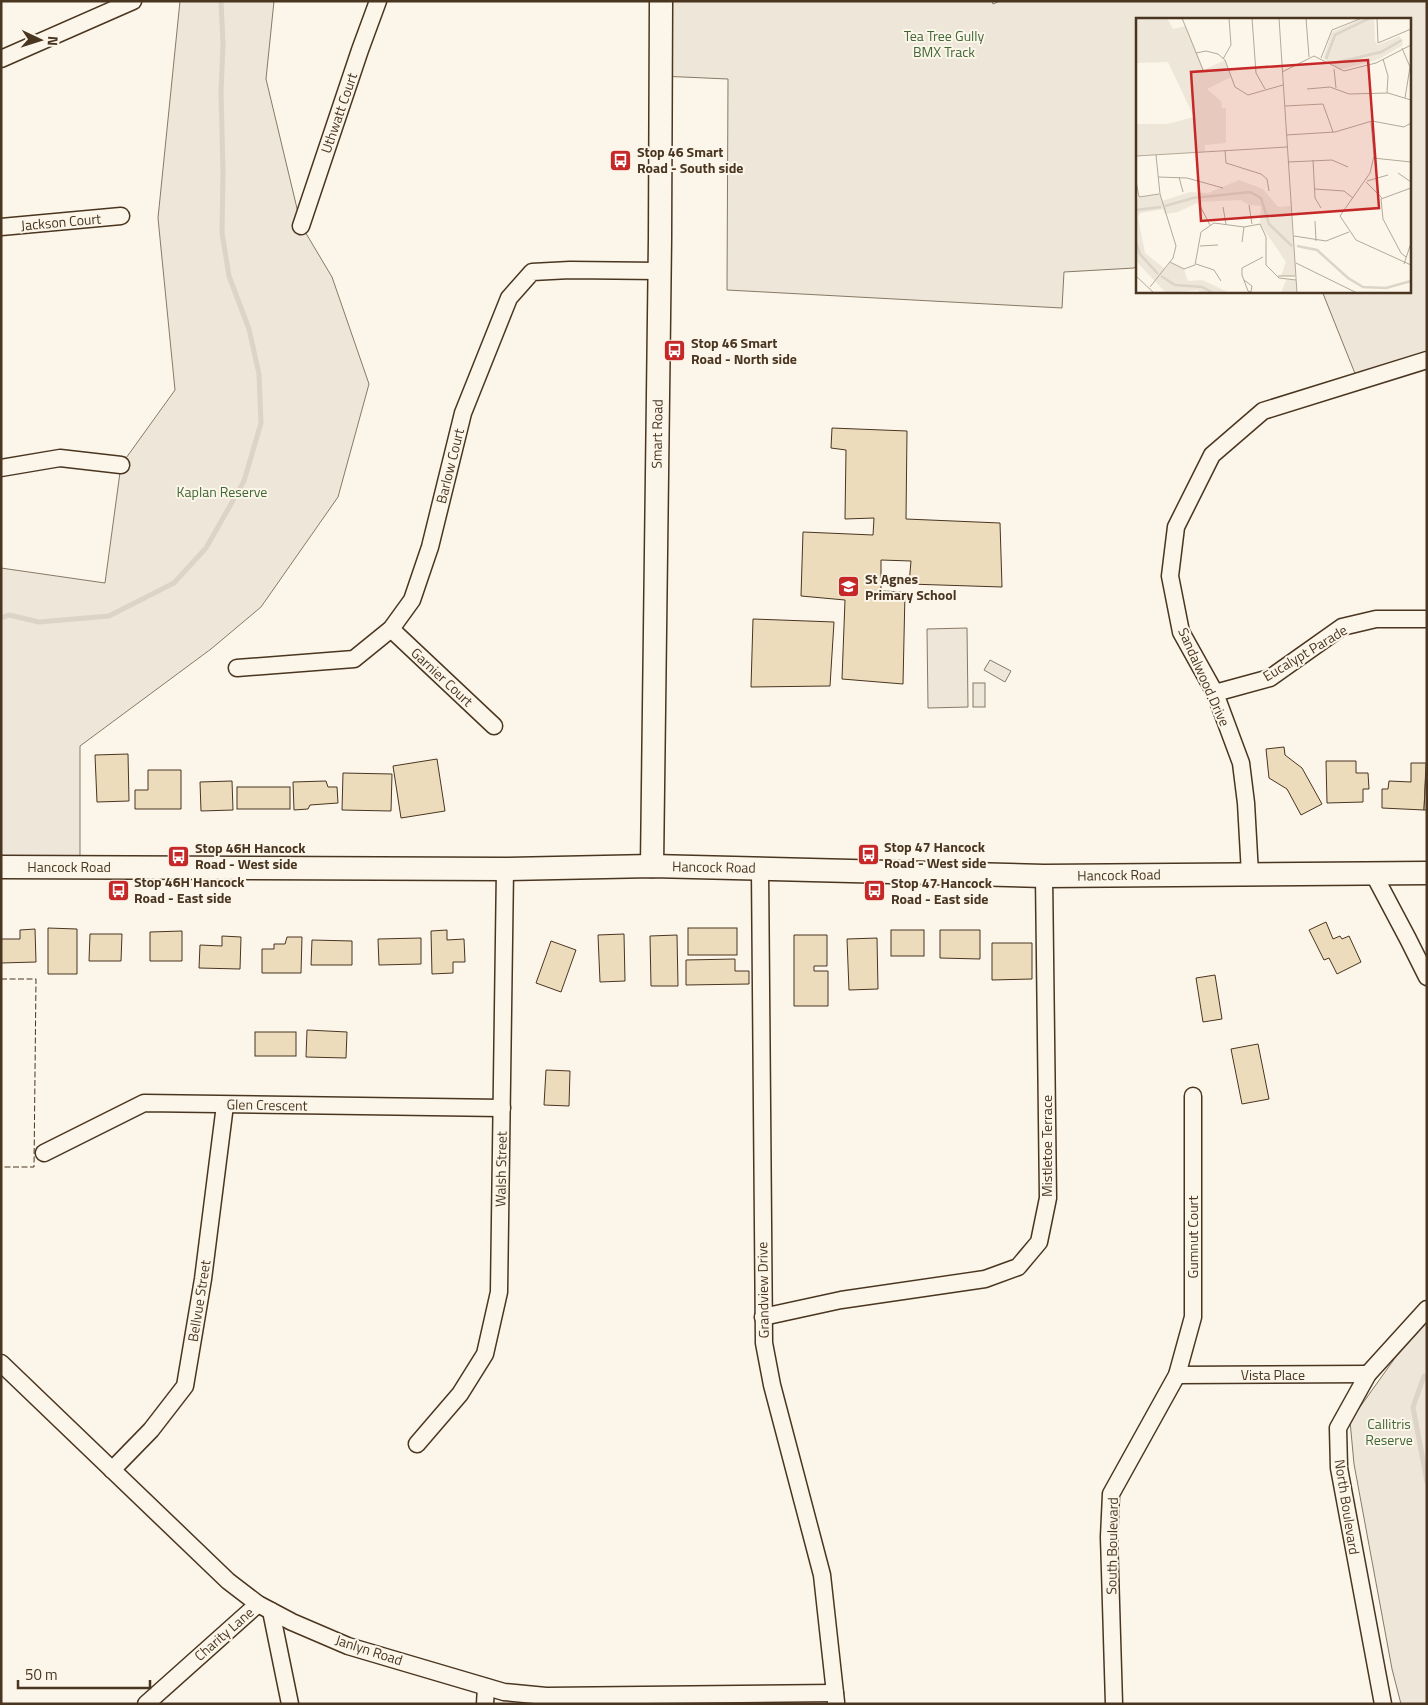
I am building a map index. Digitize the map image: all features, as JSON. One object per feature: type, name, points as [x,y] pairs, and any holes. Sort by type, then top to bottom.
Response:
[{"type":"main road","name":"Smart Road","points":[[652,866],[661,1]]},
{"type":"main road","name":"Hancock Road","points":[[1,866],[505,869],[652,866],[1044,876],[1427,873]]},
{"type":"street","points":[[1,60],[133,1]]},
{"type":"street","name":"Uthwatt Court","points":[[301,226],[378,1]]},
{"type":"street","name":"Jackson Court","points":[[1,227],[121,216]]},
{"type":"street","name":"Barlow Court","points":[[237,668],[354,659],[391,629],[412,600],[430,547],[463,413],[509,298],[532,272],[570,270],[659,271]]},
{"type":"street","name":"Sandalwood Drive","points":[[1250,874],[1246,803],[1241,763],[1215,693],[1181,632],[1170,576],[1176,527],[1212,455],[1263,411],[1427,360]]},
{"type":"street","points":[[1,468],[60,458],[121,464]]},
{"type":"street","name":"Eucalypt Parade","points":[[1215,693],[1270,678],[1342,627],[1376,619],[1427,619]]},
{"type":"street","name":"Garnier Court","points":[[391,629],[494,726]]},
{"type":"street","name":"Grandview Drive","points":[[760,868],[764,1343],[772,1385],[822,1575],[835,1698]]},
{"type":"street","name":"Walsh Street","points":[[417,1444],[460,1394],[484,1354],[499,1292],[505,869]]},
{"type":"street","points":[[1373,873],[1427,977]]},
{"type":"street","name":"Mistletoe Terrace","points":[[763,1317],[841,1300],[985,1278],[1018,1267],[1039,1242],[1048,1198],[1044,876]]},
{"type":"street","name":"Gumnut Court","points":[[1177,1375],[1193,1316],[1193,1096]]},
{"type":"street","name":"Glen Crescent","points":[[44,1153],[144,1104],[502,1108]]},
{"type":"street","name":"Bellvue Street","points":[[112,1470],[151,1430],[185,1386],[203,1279],[225,1105]]},
{"type":"street","name":"North Boulevard","points":[[1383,1704],[1339,1468],[1338,1428],[1368,1374],[1427,1309]]},
{"type":"street","name":"Janlyn Road","points":[[1,1364],[228,1581],[264,1608],[348,1646],[504,1692],[546,1696],[835,1698]]},
{"type":"street","name":"Vista Place","points":[[1177,1375],[1368,1374]]},
{"type":"street","name":"South Boulevard","points":[[1114,1704],[1109,1537],[1111,1494],[1177,1375]]},
{"type":"street","points":[[264,1608],[290,1704]]},
{"type":"street","name":"Charity Lane","points":[[146,1704],[264,1608]]},
{"type":"street","points":[[485,1704],[486,1687]]},
{"type":"green space","name":"Kaplan Reserve","points":[[180,1],[274,1],[266,79],[301,225],[332,277],[369,384],[338,497],[261,607],[211,649],[80,746],[80,867],[1,867],[1,568],[105,583],[121,465],[175,390],[158,218]]},
{"type":"green space","name":"Tea Tree Gully BMX Track","points":[[661,1],[992,1],[993,4],[1000,1],[1427,1],[1427,360],[1358,381],[1322,292],[1410,292],[1410,18],[1136,18],[1136,266],[1134,268],[1064,272],[1062,308],[727,290],[728,79],[660,76]]},
{"type":"green space","points":[[967,628],[968,707],[928,708],[927,629]]},
{"type":"green space","points":[[990,660],[1011,671],[1005,682],[984,670]]},
{"type":"green space","points":[[973,683],[985,683],[985,707],[973,707]]},
{"type":"green space","name":"Callitris Reserve","points":[[1427,1322],[1427,1704],[1401,1704],[1392,1669],[1354,1464],[1350,1421],[1395,1358]]},
{"type":"building","points":[[832,428],[907,431],[906,519],[1000,523],[1002,587],[909,584],[911,561],[881,560],[881,591],[905,592],[903,684],[842,679],[845,600],[801,596],[803,532],[873,535],[874,518],[845,519],[846,450],[831,448]]},
{"type":"building","points":[[753,619],[834,622],[830,686],[751,687]]},
{"type":"building","points":[[1284,747],[1285,755],[1302,768],[1322,804],[1301,815],[1287,789],[1269,778],[1266,749]]},
{"type":"building","points":[[128,754],[129,801],[97,802],[95,755]]},
{"type":"building","points":[[437,759],[445,811],[401,818],[393,766]]},
{"type":"building","points":[[1326,761],[1356,761],[1356,773],[1368,773],[1369,789],[1363,789],[1363,802],[1327,803]]},
{"type":"building","points":[[1411,763],[1426,763],[1424,810],[1382,808],[1382,789],[1388,789],[1389,781],[1411,782]]},
{"type":"building","points":[[148,770],[181,770],[181,809],[135,809],[135,790],[148,790]]},
{"type":"building","points":[[1426,771],[1427,810],[1424,810]]},
{"type":"building","points":[[343,773],[392,774],[391,811],[342,810]]},
{"type":"building","points":[[232,781],[233,810],[201,811],[200,782]]},
{"type":"building","points":[[326,781],[328,787],[337,787],[338,803],[310,805],[308,809],[294,810],[293,782]]},
{"type":"building","points":[[237,787],[290,787],[290,809],[237,809]]},
{"type":"building","points":[[1326,922],[1333,939],[1340,936],[1342,939],[1349,936],[1361,962],[1337,974],[1329,958],[1324,960],[1309,930]]},
{"type":"building","points":[[48,928],[77,929],[77,974],[48,974]]},
{"type":"building","points":[[688,928],[737,928],[737,955],[688,955]]},
{"type":"building","points":[[35,929],[36,962],[1,963],[1,939],[20,939],[20,930]]},
{"type":"building","points":[[447,930],[447,940],[464,939],[465,962],[453,962],[453,973],[432,974],[431,931]]},
{"type":"building","points":[[891,930],[924,930],[924,956],[891,956]]},
{"type":"building","points":[[940,930],[980,930],[980,959],[940,958]]},
{"type":"building","points":[[182,931],[182,961],[150,961],[150,932]]},
{"type":"building","points":[[90,934],[122,934],[121,961],[89,961]]},
{"type":"building","points":[[624,934],[625,981],[600,982],[598,935]]},
{"type":"building","points":[[677,935],[678,986],[651,986],[650,936]]},
{"type":"building","points":[[794,935],[827,935],[827,966],[814,966],[814,971],[828,971],[828,1006],[794,1006]]},
{"type":"building","points":[[222,936],[241,937],[240,969],[199,968],[200,945],[222,946]]},
{"type":"building","points":[[287,937],[302,937],[301,973],[262,973],[262,949],[274,949],[274,944],[285,944]]},
{"type":"building","points":[[421,938],[421,964],[379,965],[378,939]]},
{"type":"building","points":[[877,938],[878,989],[849,990],[847,939]]},
{"type":"building","points":[[312,940],[352,941],[352,965],[311,965]]},
{"type":"building","points":[[551,941],[576,950],[561,992],[536,983]]},
{"type":"building","points":[[992,943],[1032,943],[1032,979],[992,980]]},
{"type":"building","points":[[735,959],[735,971],[749,971],[749,984],[686,985],[686,960]]},
{"type":"building","points":[[1215,975],[1222,1019],[1203,1022],[1196,978]]},
{"type":"building","points":[[307,1030],[347,1032],[346,1058],[306,1057]]},
{"type":"building","points":[[255,1032],[296,1032],[296,1056],[255,1056]]},
{"type":"building","points":[[1258,1044],[1269,1099],[1242,1104],[1231,1049]]},
{"type":"building","points":[[546,1070],[570,1071],[569,1106],[544,1105]]},
{"type":"waterway","points":[[1,618],[9,615],[39,622],[109,616],[174,583],[206,548],[244,481],[261,423],[259,374],[249,329],[229,276],[222,233],[221,92],[223,44],[221,1]]},
{"type":"waterway","points":[[1424,1376],[1413,1407],[1427,1482]]},
{"type":"fence","points":[[1,979],[36,979],[34,1167],[1,1167]]},
{"type":"place","name":"Stop 46 Smart Road - South side","points":[[621,160]]},
{"type":"place","name":"Stop 46 Smart Road - North side","points":[[675,351]]},
{"type":"place","name":"St Agnes Primary School","points":[[849,587]]},
{"type":"place","name":"Stop 47 Hancock Road - West side","points":[[868,855]]},
{"type":"place","name":"Stop 46H Hancock Road - West side","points":[[179,856]]},
{"type":"place","name":"Stop 46H Hancock Road - East side","points":[[118,890]]},
{"type":"place","name":"Stop 47 Hancock Road - East side","points":[[875,891]]}]
